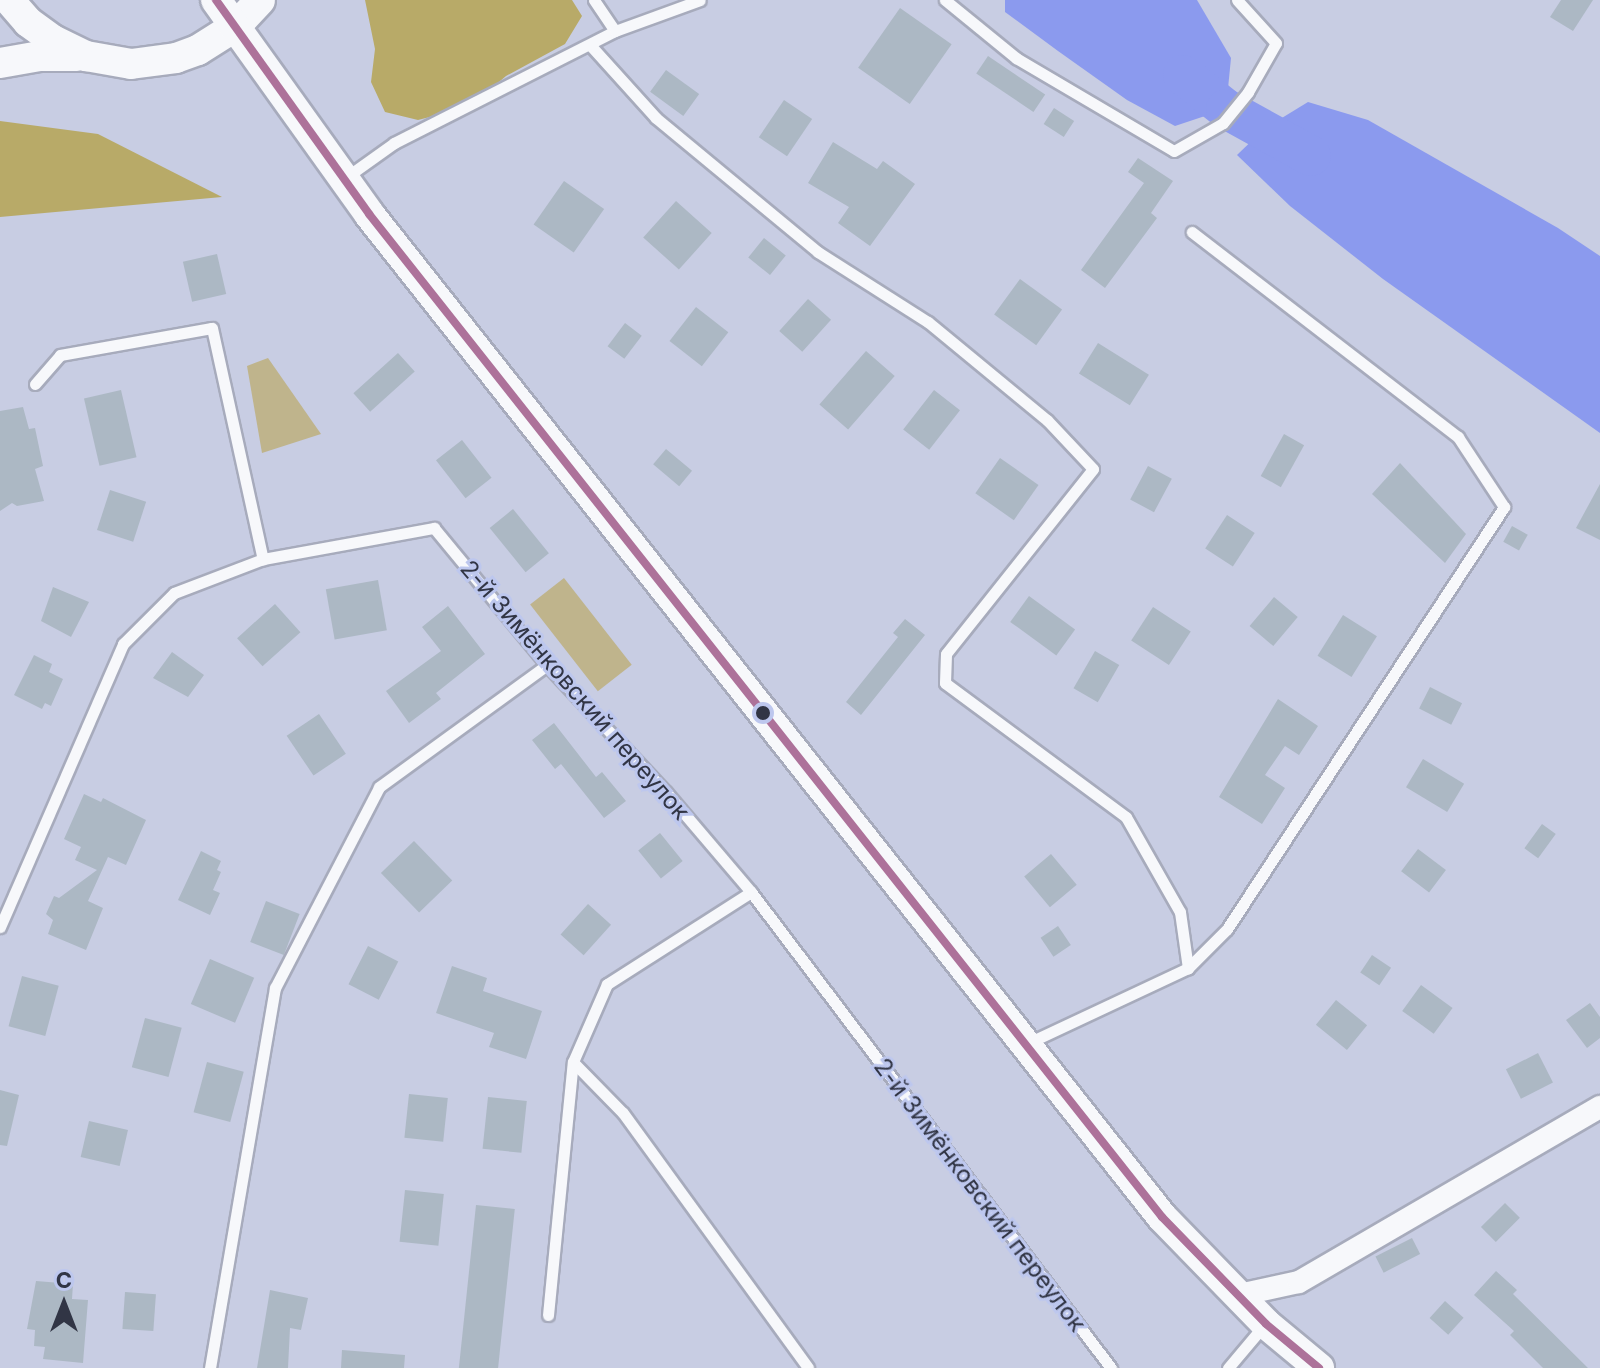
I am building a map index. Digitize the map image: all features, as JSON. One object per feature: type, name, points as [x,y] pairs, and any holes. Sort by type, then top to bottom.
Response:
[{"type":"main road","points":[[9,0],[28,22],[53,40],[86,56]]},
{"type":"main road","points":[[216,0],[345,179],[1162,1217],[1266,1324],[1319,1368]]},
{"type":"main road","points":[[0,63],[38,56],[86,56],[131,64],[176,58],[218,40],[260,0]]},
{"type":"street","points":[[1239,1295],[1299,1282],[1600,1107]]},
{"type":"lane","points":[[594,0],[615,31]]},
{"type":"lane","points":[[345,179],[394,143],[591,46],[615,31],[700,0]]},
{"type":"lane","points":[[945,0],[1016,58],[1174,151],[1223,123],[1248,92],[1276,43],[1237,0]]},
{"type":"lane","points":[[591,46],[668,128],[818,252],[928,322],[1047,420],[1093,469],[946,654],[945,683],[1126,817],[1180,912],[1188,968]]},
{"type":"lane","points":[[1026,1044],[1188,968],[1227,929],[1504,507],[1458,437],[1192,232]]},
{"type":"lane","points":[[35,384],[60,355],[212,328],[263,559]]},
{"type":"lane","name":"2-й Зимёнковский переулок","points":[[0,927],[123,644],[174,593],[263,559],[434,528],[547,665],[666,792],[751,892],[1111,1368]]},
{"type":"lane","points":[[210,1368],[275,988],[379,787],[547,665]]},
{"type":"lane","points":[[548,1315],[573,1062],[607,984],[751,892]]},
{"type":"lane","points":[[573,1062],[623,1113],[808,1368]]},
{"type":"lane","points":[[1228,1368],[1266,1324]]},
{"type":"shaded area","points":[[365,0],[572,0],[582,16],[565,44],[506,76],[480,98],[449,112],[418,120],[385,112],[371,82],[375,49]]},
{"type":"shaded area","points":[[0,121],[98,134],[222,197],[0,217]]},
{"type":"shaded area","points":[[268,358],[321,434],[262,453],[247,366]]},
{"type":"shaded area","points":[[564,578],[632,665],[598,691],[530,604]]},
{"type":"water","points":[[1005,0],[1197,0],[1231,58],[1226,109],[1175,126],[1127,100],[1005,12]]},
{"type":"water","points":[[1308,102],[1368,120],[1558,228],[1600,256],[1600,433],[1383,279],[1290,206],[1237,155],[1264,129]]},
{"type":"building","points":[[1561,0],[1593,0],[1573,31],[1550,17]]},
{"type":"building","points":[[900,8],[952,44],[910,104],[858,68]]},
{"type":"building","points":[[988,56],[1045,95],[1033,112],[976,73]]},
{"type":"building","points":[[666,70],[699,94],[683,116],[650,92]]},
{"type":"building","points":[[784,100],[812,119],[787,156],[759,137]]},
{"type":"building","points":[[1054,108],[1074,121],[1064,137],[1044,124]]},
{"type":"building","points":[[833,142],[877,169],[883,161],[915,184],[870,246],[838,223],[849,207],[808,183]]},
{"type":"building","points":[[1138,158],[1173,181],[1151,213],[1157,218],[1105,288],[1081,270],[1144,183],[1128,172]]},
{"type":"building","points":[[564,181],[604,209],[574,253],[534,224]]},
{"type":"building","points":[[676,201],[712,233],[679,270],[643,237]]},
{"type":"building","points":[[764,238],[786,256],[770,275],[748,257]]},
{"type":"building","points":[[217,254],[226,294],[192,302],[183,262]]},
{"type":"building","points":[[1020,279],[1062,310],[1036,345],[994,315]]},
{"type":"building","points":[[808,299],[831,320],[802,352],[779,331]]},
{"type":"building","points":[[696,307],[728,332],[702,366],[670,341]]},
{"type":"building","points":[[625,323],[642,336],[624,359],[608,346]]},
{"type":"building","points":[[1098,343],[1149,375],[1130,405],[1079,374]]},
{"type":"building","points":[[866,351],[895,376],[848,430],[819,405]]},
{"type":"building","points":[[398,353],[415,372],[370,412],[353,393]]},
{"type":"building","points":[[121,390],[137,457],[99,466],[84,399]]},
{"type":"building","points":[[934,390],[960,410],[929,450],[903,429]]},
{"type":"building","points":[[23,407],[29,429],[35,428],[43,466],[35,469],[44,501],[17,506],[12,503],[0,511],[0,411]]},
{"type":"building","points":[[1284,434],[1304,445],[1281,487],[1261,476]]},
{"type":"building","points":[[462,440],[492,478],[466,498],[436,460]]},
{"type":"building","points":[[666,449],[692,471],[679,486],[653,464]]},
{"type":"building","points":[[1000,458],[1039,485],[1014,520],[975,493]]},
{"type":"building","points":[[1400,463],[1466,534],[1445,563],[1372,494]]},
{"type":"building","points":[[1148,466],[1172,479],[1154,512],[1130,500]]},
{"type":"building","points":[[1600,484],[1600,540],[1576,528]]},
{"type":"building","points":[[110,490],[146,502],[133,542],[97,530]]},
{"type":"building","points":[[513,509],[549,553],[526,572],[490,528]]},
{"type":"building","points":[[1227,515],[1255,533],[1233,567],[1205,549]]},
{"type":"building","points":[[1512,526],[1528,535],[1519,550],[1503,542]]},
{"type":"building","points":[[378,580],[387,630],[335,639],[326,589]]},
{"type":"building","points":[[53,587],[89,602],[71,637],[41,621]]},
{"type":"building","points":[[1029,596],[1075,630],[1056,655],[1010,622]]},
{"type":"building","points":[[1274,597],[1298,617],[1273,646],[1250,626]]},
{"type":"building","points":[[275,604],[300,632],[263,666],[237,638]]},
{"type":"building","points":[[448,606],[485,654],[436,693],[441,699],[409,723],[386,691],[441,651],[422,627]]},
{"type":"building","points":[[1153,607],[1191,632],[1169,665],[1131,641]]},
{"type":"building","points":[[1343,615],[1377,636],[1351,677],[1318,656]]},
{"type":"building","points":[[905,619],[925,635],[861,715],[846,702],[898,637],[893,633]]},
{"type":"building","points":[[1095,651],[1119,665],[1098,702],[1074,688]]},
{"type":"building","points":[[172,652],[204,675],[188,697],[153,678]]},
{"type":"building","points":[[34,655],[52,664],[49,672],[63,679],[51,706],[45,703],[42,709],[14,695]]},
{"type":"building","points":[[1430,687],[1462,703],[1451,725],[1419,708]]},
{"type":"building","points":[[1278,699],[1318,726],[1299,755],[1285,746],[1265,775],[1285,788],[1262,824],[1219,797]]},
{"type":"building","points":[[319,714],[346,754],[314,776],[287,736]]},
{"type":"building","points":[[554,723],[596,777],[602,772],[626,801],[604,818],[561,764],[555,769],[532,740]]},
{"type":"building","points":[[1423,759],[1464,784],[1447,812],[1406,787]]},
{"type":"building","points":[[84,794],[101,802],[103,798],[146,820],[126,865],[108,857],[88,901],[103,908],[86,950],[48,934],[53,920],[46,914],[54,896],[59,898],[97,870],[75,860],[81,847],[64,839]]},
{"type":"building","points":[[1542,824],[1556,834],[1538,858],[1524,848]]},
{"type":"building","points":[[660,833],[683,861],[661,879],[638,851]]},
{"type":"building","points":[[414,841],[452,881],[419,913],[381,873]]},
{"type":"building","points":[[1418,849],[1446,870],[1429,892],[1401,871]]},
{"type":"building","points":[[201,851],[221,861],[217,870],[221,872],[213,890],[220,893],[210,915],[178,900]]},
{"type":"building","points":[[1051,854],[1077,885],[1050,907],[1024,876]]},
{"type":"building","points":[[266,901],[300,914],[284,955],[250,942]]},
{"type":"building","points":[[588,904],[611,925],[584,955],[561,934]]},
{"type":"building","points":[[1058,926],[1071,945],[1053,957],[1041,938]]},
{"type":"building","points":[[368,946],[398,961],[379,1000],[348,984]]},
{"type":"building","points":[[1372,955],[1391,968],[1379,985],[1360,972]]},
{"type":"building","points":[[210,959],[254,978],[235,1023],[191,1004]]},
{"type":"building","points":[[452,966],[487,978],[483,991],[542,1011],[526,1059],[489,1047],[494,1033],[436,1013]]},
{"type":"building","points":[[22,976],[59,986],[45,1036],[9,1026]]},
{"type":"building","points":[[1421,985],[1453,1008],[1434,1034],[1402,1011]]},
{"type":"building","points":[[1336,1000],[1367,1025],[1347,1050],[1316,1025]]},
{"type":"building","points":[[1590,1003],[1600,1017],[1600,1038],[1587,1048],[1566,1020]]},
{"type":"building","points":[[145,1018],[182,1028],[169,1077],[132,1067]]},
{"type":"building","points":[[1538,1053],[1553,1082],[1521,1099],[1506,1069]]},
{"type":"building","points":[[207,1062],[244,1072],[230,1122],[194,1112]]},
{"type":"building","points":[[0,1090],[19,1095],[7,1146],[0,1145]]},
{"type":"building","points":[[409,1094],[448,1098],[443,1142],[404,1138]]},
{"type":"building","points":[[488,1097],[527,1101],[521,1153],[483,1149]]},
{"type":"building","points":[[89,1121],[128,1130],[120,1166],[81,1157]]},
{"type":"building","points":[[405,1190],[444,1194],[438,1246],[400,1242]]},
{"type":"building","points":[[1505,1203],[1520,1218],[1496,1242],[1481,1227]]},
{"type":"building","points":[[476,1205],[515,1209],[498,1368],[459,1368]]},
{"type":"building","points":[[1412,1238],[1420,1254],[1384,1273],[1375,1257]]},
{"type":"building","points":[[1496,1271],[1517,1290],[1513,1294],[1588,1368],[1543,1368],[1510,1335],[1514,1331],[1474,1295]]},
{"type":"building","points":[[36,1281],[73,1284],[72,1299],[88,1300],[83,1363],[43,1359],[45,1347],[34,1346],[35,1330],[27,1329]]},
{"type":"building","points":[[270,1290],[308,1298],[301,1330],[290,1328],[288,1368],[257,1368]]},
{"type":"building","points":[[125,1292],[156,1294],[153,1331],[122,1329]]},
{"type":"building","points":[[1445,1301],[1464,1318],[1448,1335],[1430,1318]]},
{"type":"building","points":[[342,1350],[405,1355],[404,1368],[341,1368]]},
{"type":"waterway","points":[[1183,75],[1226,109],[1311,156]]},
{"type":"transit line","points":[[216,0],[369,214],[1162,1217],[1266,1324],[1319,1368]]}]
